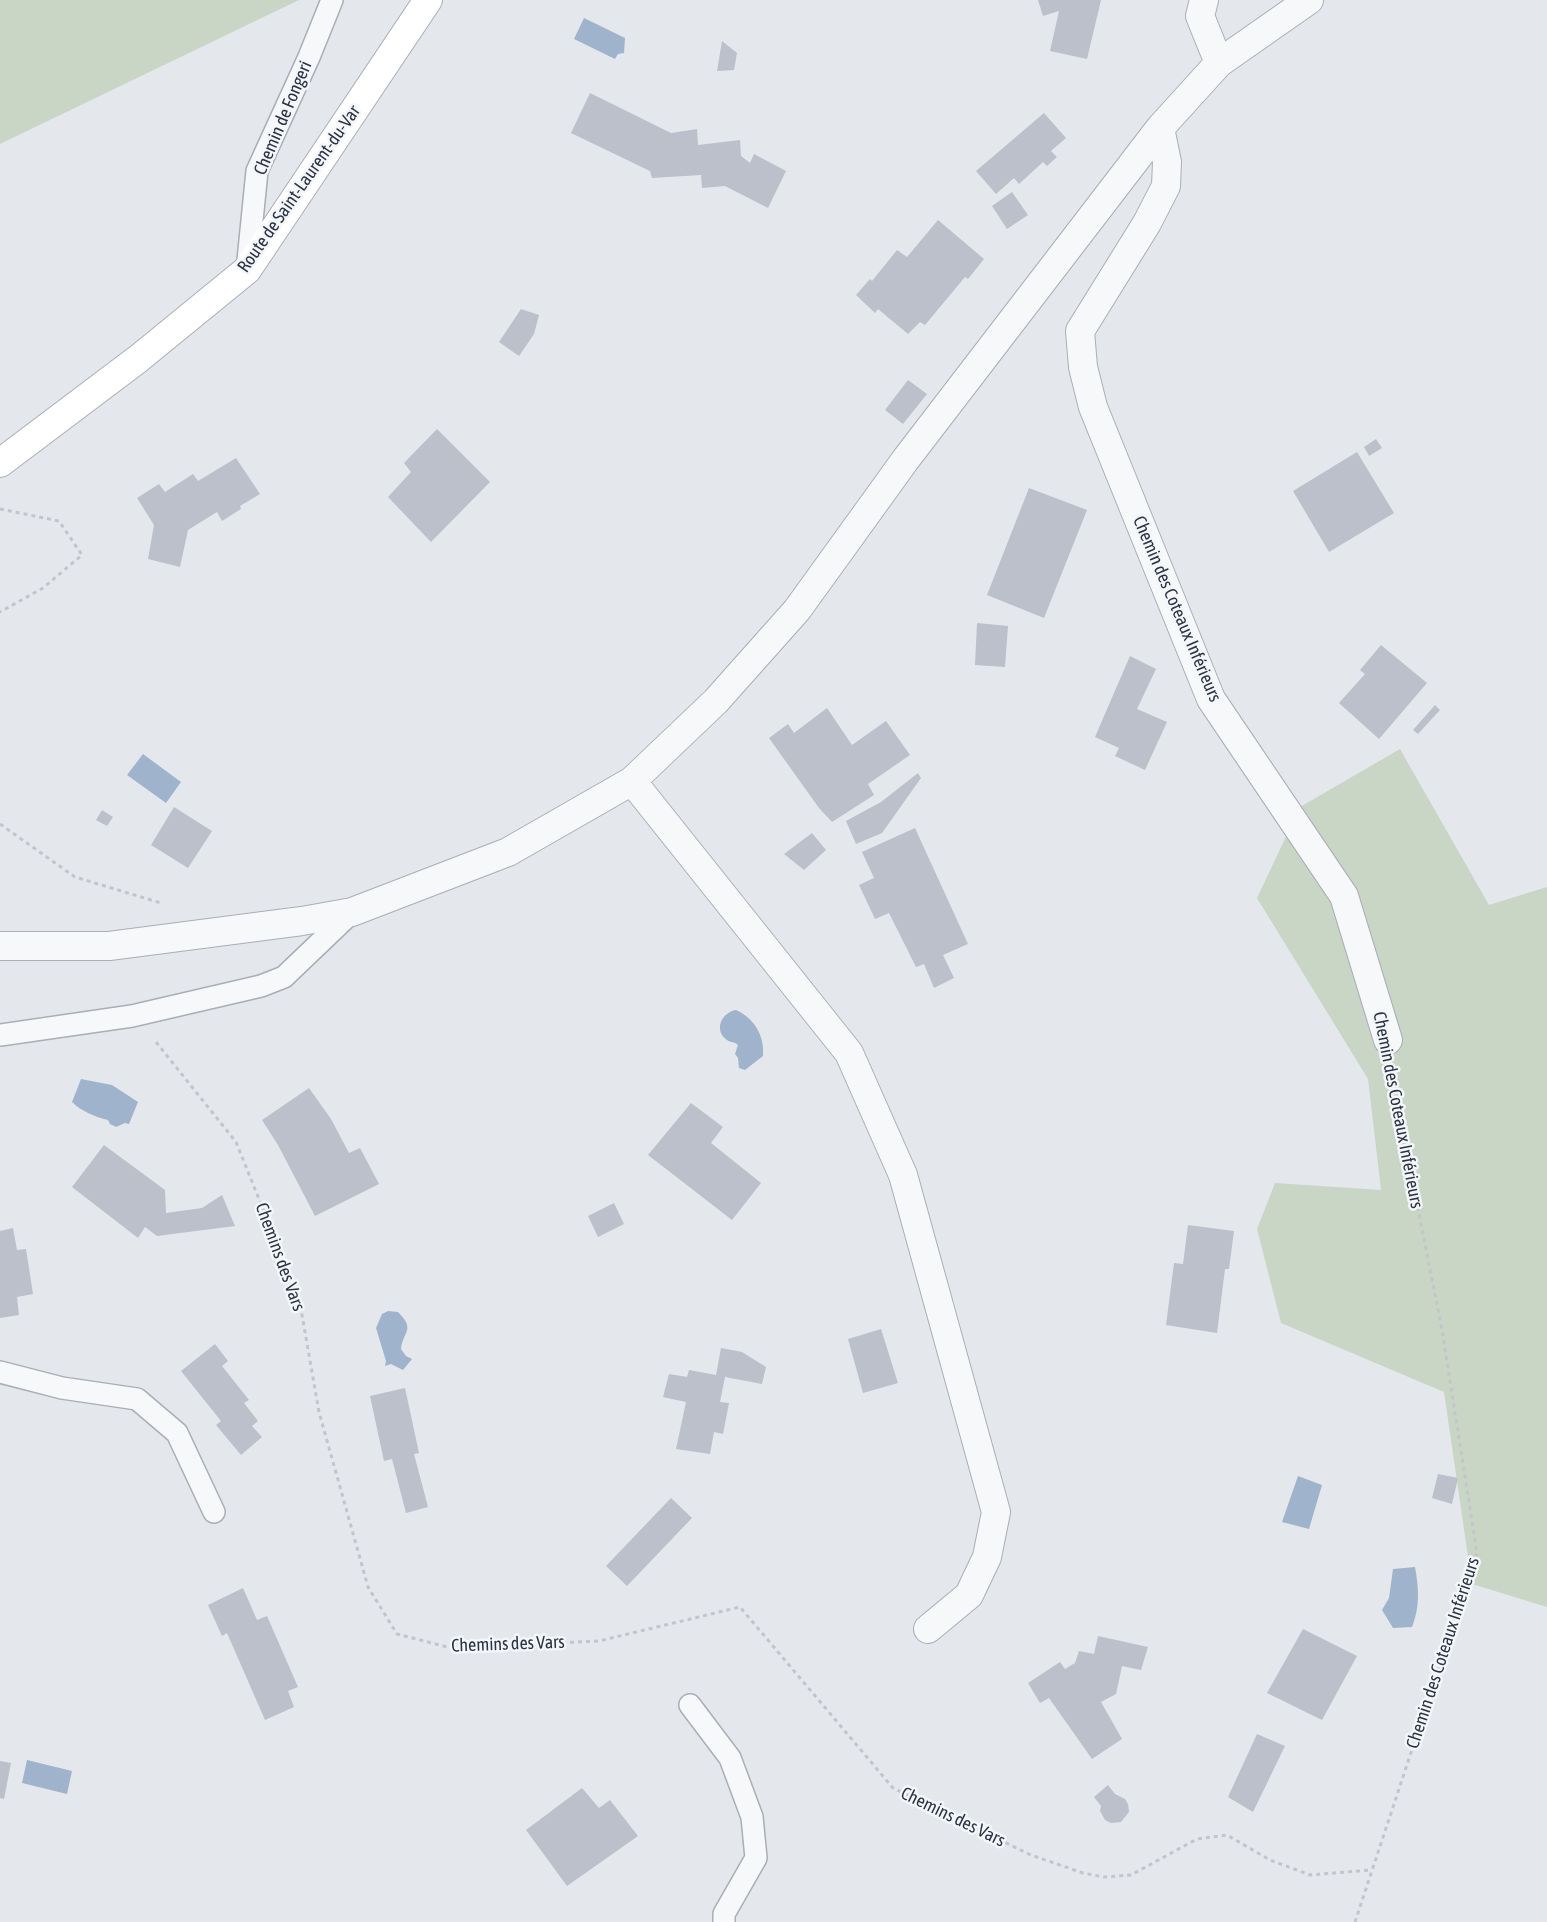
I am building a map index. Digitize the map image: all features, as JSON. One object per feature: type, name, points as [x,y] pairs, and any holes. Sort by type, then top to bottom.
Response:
[{"type":"street","name":"Route de Saint-Laurent-du-Var","points":[[0,463],[138,359],[247,270],[428,0]]},
{"type":"street","points":[[1204,0],[1200,16],[1219,63]]},
{"type":"street","points":[[0,946],[109,946],[196,936],[352,912],[508,852],[632,781],[716,700],[797,610],[906,459],[1160,128],[1219,63],[1309,0]]},
{"type":"street","name":"Chemin des Coteaux Inférieurs","points":[[1160,128],[1167,162],[1166,186],[1147,223],[1080,331],[1083,367],[1093,407],[1211,699],[1344,896],[1388,1040]]},
{"type":"street","points":[[632,781],[849,1053],[903,1175],[996,1512],[987,1557],[969,1595],[928,1629]]},
{"type":"lane","name":"Chemin de Fongeri","points":[[247,270],[258,170],[309,57],[332,0]]},
{"type":"lane","points":[[0,1034],[132,1016],[261,986],[284,977],[352,912]]},
{"type":"lane","points":[[0,1372],[62,1388],[137,1399],[177,1433],[214,1512]]},
{"type":"lane","points":[[690,1705],[730,1758],[752,1817],[756,1858],[724,1914],[724,1922]]},
{"type":"path","points":[[0,509],[59,521],[82,555],[43,588],[0,612]]},
{"type":"path","points":[[0,824],[74,877],[184,910],[196,936]]},
{"type":"path","name":"Chemins des Vars","points":[[132,1016],[174,1063],[236,1142],[299,1298],[319,1412],[368,1588],[397,1634],[451,1648],[599,1641],[740,1607],[893,1788],[1030,1855],[1083,1874],[1104,1877],[1131,1875],[1197,1839],[1227,1835],[1270,1860],[1310,1875],[1371,1870]]},
{"type":"path","name":"Chemin des Coteaux Inférieurs","points":[[1355,1922],[1477,1554],[1442,1330],[1405,1143],[1388,1040]]},
{"type":"green space","points":[[0,0],[299,0],[0,144]]},
{"type":"green space","points":[[1400,749],[1489,905],[1547,887],[1547,1607],[1472,1584],[1444,1392],[1281,1323],[1257,1229],[1275,1183],[1381,1190],[1368,1079],[1257,898],[1300,807]]},
{"type":"water","points":[[584,18],[625,38],[624,53],[618,54],[615,59],[574,39]]},
{"type":"water","points":[[143,754],[181,782],[166,803],[127,775]]},
{"type":"water","points":[[736,1010],[753,1023],[762,1042],[763,1056],[745,1070],[739,1068],[738,1058],[735,1054],[738,1045],[723,1036],[720,1027],[723,1018],[731,1011]]},
{"type":"water","points":[[81,1079],[112,1085],[138,1102],[129,1124],[125,1123],[116,1127],[110,1124],[108,1120],[88,1113],[72,1102]]},
{"type":"water","points":[[388,1311],[398,1312],[406,1323],[407,1330],[401,1349],[406,1356],[412,1359],[403,1370],[391,1364],[385,1366],[386,1361],[376,1328],[382,1314]]},
{"type":"water","points":[[1298,1476],[1322,1485],[1309,1529],[1282,1522]]},
{"type":"water","points":[[1415,1567],[1418,1598],[1412,1627],[1393,1628],[1382,1610],[1389,1598],[1393,1569]]},
{"type":"water","points":[[27,1760],[72,1771],[67,1794],[22,1783]]},
{"type":"building","points":[[1038,0],[1101,0],[1087,59],[1050,51],[1059,11],[1043,16]]},
{"type":"building","points":[[722,41],[737,53],[734,70],[717,71]]},
{"type":"building","points":[[590,93],[671,133],[697,129],[698,145],[740,140],[741,156],[750,163],[754,154],[786,171],[768,208],[725,186],[702,188],[701,175],[652,178],[650,171],[571,133]]},
{"type":"building","points":[[1044,113],[1066,138],[1051,151],[1057,157],[1047,166],[1043,162],[1019,184],[1014,178],[996,194],[976,171]]},
{"type":"building","points":[[1012,192],[1028,215],[1007,229],[992,206]]},
{"type":"building","points":[[938,220],[984,259],[968,279],[965,277],[925,325],[920,322],[908,334],[878,309],[875,313],[856,295],[870,279],[872,281],[897,250],[907,257]]},
{"type":"building","points":[[521,309],[539,315],[534,334],[519,356],[499,342]]},
{"type":"building","points":[[908,380],[927,394],[903,424],[885,410]]},
{"type":"building","points":[[437,429],[490,482],[431,542],[388,497],[411,472],[404,463]]},
{"type":"building","points":[[1376,439],[1382,448],[1369,456],[1364,447]]},
{"type":"building","points":[[1357,452],[1394,513],[1329,552],[1293,491]]},
{"type":"building","points":[[236,458],[260,494],[240,506],[241,509],[222,521],[217,512],[188,530],[180,567],[148,559],[154,525],[137,498],[159,484],[165,492],[193,474],[198,481]]},
{"type":"building","points":[[1029,488],[1087,510],[1044,618],[987,595]]},
{"type":"building","points":[[977,623],[1008,626],[1005,667],[975,665]]},
{"type":"building","points":[[1381,645],[1427,683],[1379,739],[1339,703],[1365,674],[1360,670]]},
{"type":"building","points":[[1130,656],[1156,669],[1137,709],[1167,722],[1145,770],[1115,756],[1119,748],[1095,737]]},
{"type":"building","points":[[1435,705],[1440,710],[1418,734],[1413,730]]},
{"type":"building","points":[[827,708],[852,745],[886,721],[910,755],[868,784],[874,795],[832,822],[819,808],[769,738],[788,724],[794,733]]},
{"type":"building","points":[[918,773],[921,778],[882,833],[856,844],[846,821],[881,802]]},
{"type":"building","points":[[174,807],[212,831],[188,868],[151,845]]},
{"type":"building","points":[[102,810],[113,817],[107,826],[96,820]]},
{"type":"building","points":[[915,828],[968,944],[943,955],[954,978],[934,988],[924,964],[916,967],[889,913],[875,919],[859,885],[874,878],[862,852]]},
{"type":"building","points":[[812,833],[826,850],[804,870],[784,854]]},
{"type":"building","points":[[309,1088],[331,1119],[349,1153],[360,1148],[379,1184],[315,1216],[278,1145],[262,1120]]},
{"type":"building","points":[[691,1103],[723,1127],[711,1143],[761,1183],[732,1220],[648,1155]]},
{"type":"building","points":[[104,1145],[165,1190],[166,1213],[202,1208],[222,1195],[235,1226],[157,1236],[145,1227],[138,1238],[72,1187]]},
{"type":"building","points":[[614,1203],[624,1224],[598,1237],[588,1216]]},
{"type":"building","points":[[1188,1225],[1234,1231],[1229,1269],[1225,1269],[1217,1333],[1166,1325],[1174,1263],[1183,1264]]},
{"type":"building","points":[[13,1228],[17,1250],[26,1249],[33,1294],[17,1297],[19,1315],[0,1318],[0,1231]]},
{"type":"building","points":[[881,1329],[898,1383],[863,1393],[848,1339]]},
{"type":"building","points":[[215,1344],[228,1361],[222,1366],[249,1400],[244,1403],[258,1421],[252,1426],[262,1437],[241,1455],[216,1425],[221,1421],[181,1371]]},
{"type":"building","points":[[721,1348],[742,1352],[766,1367],[762,1384],[725,1377],[720,1402],[729,1403],[723,1434],[714,1432],[710,1454],[676,1449],[686,1402],[663,1397],[669,1374],[687,1377],[689,1370],[716,1375]]},
{"type":"building","points":[[405,1388],[419,1453],[414,1454],[428,1507],[406,1513],[392,1459],[384,1461],[370,1396]]},
{"type":"building","points":[[1438,1474],[1458,1478],[1452,1504],[1432,1498]]},
{"type":"building","points":[[671,1498],[692,1518],[627,1586],[606,1566]]},
{"type":"building","points":[[243,1588],[257,1620],[267,1616],[298,1687],[288,1691],[294,1707],[265,1720],[227,1633],[222,1636],[208,1605]]},
{"type":"building","points":[[1303,1629],[1357,1656],[1322,1720],[1267,1693]]},
{"type":"building","points":[[1098,1636],[1148,1647],[1141,1670],[1122,1666],[1116,1694],[1101,1702],[1122,1739],[1092,1759],[1049,1698],[1040,1703],[1028,1683],[1060,1662],[1065,1669],[1075,1663],[1079,1651],[1094,1654]]},
{"type":"building","points":[[1257,1734],[1285,1746],[1253,1812],[1228,1797]]},
{"type":"building","points":[[0,1761],[11,1763],[4,1799],[0,1798]]},
{"type":"building","points":[[1108,1785],[1115,1794],[1125,1799],[1128,1804],[1129,1812],[1121,1822],[1111,1823],[1105,1820],[1100,1811],[1101,1806],[1094,1797]]},
{"type":"building","points":[[582,1788],[599,1808],[610,1800],[638,1836],[567,1886],[526,1830]]}]
